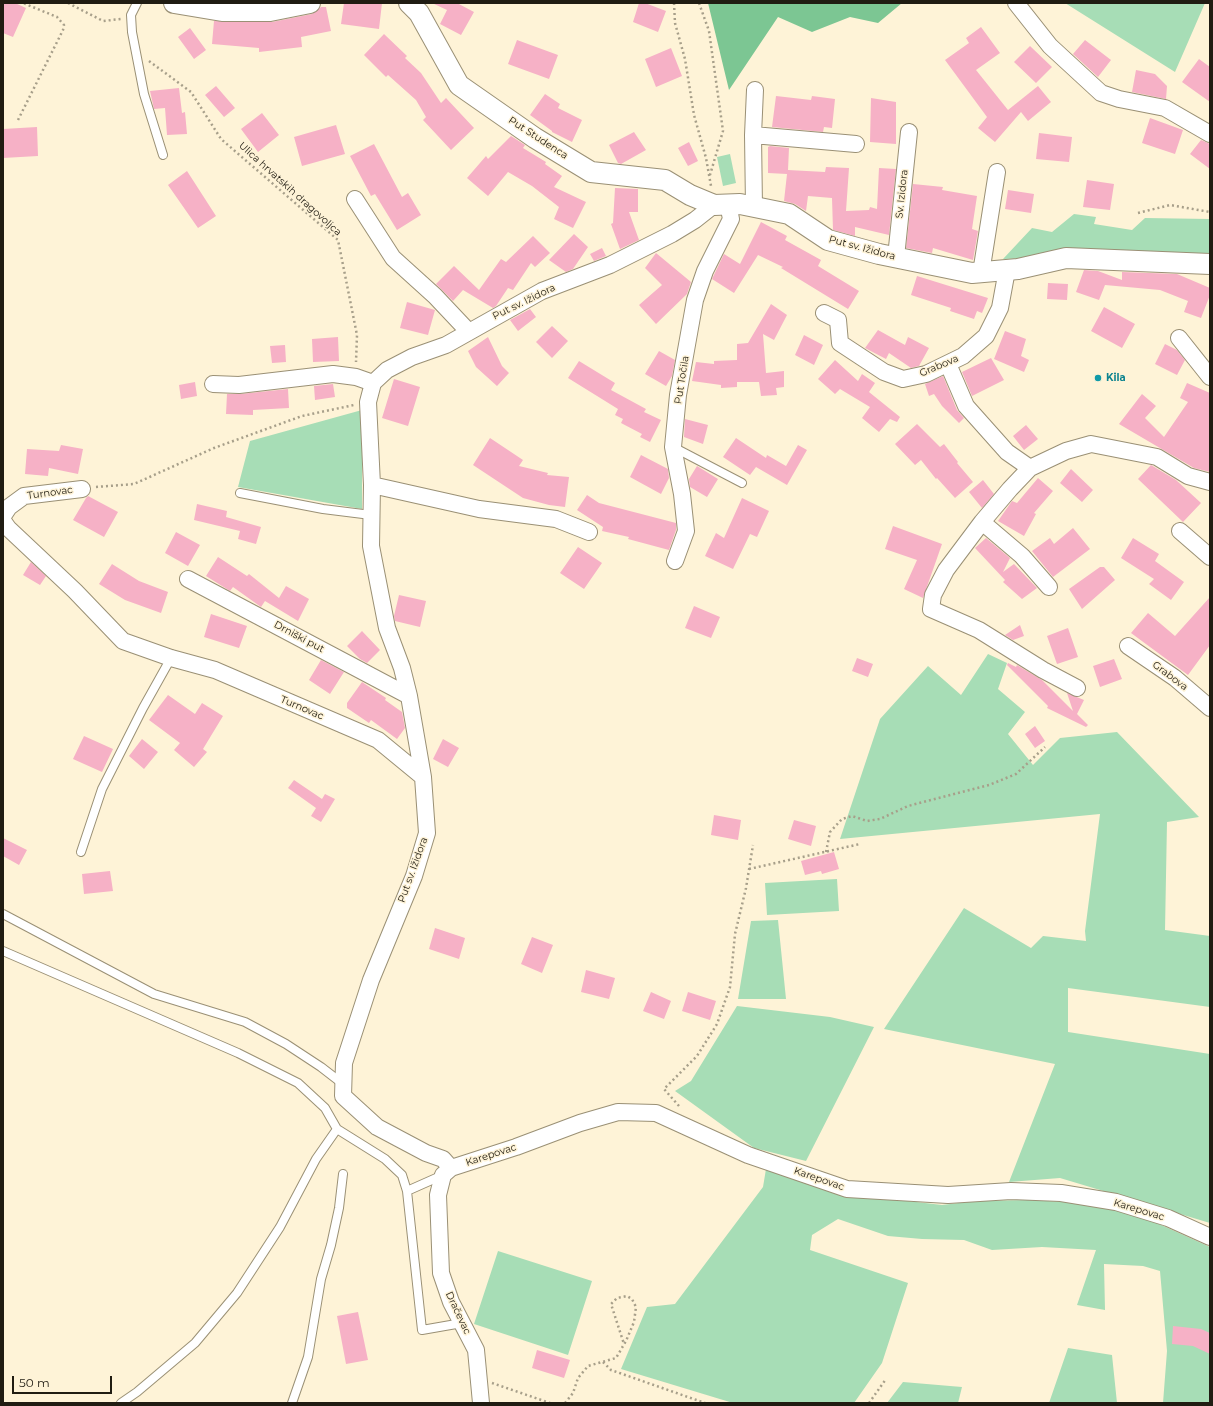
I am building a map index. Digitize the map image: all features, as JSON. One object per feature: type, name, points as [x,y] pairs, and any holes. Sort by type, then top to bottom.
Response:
[{"type":"street","points":[[174,3],[222,10],[270,11],[310,3]]},
{"type":"street","name":"Put Studenca","points":[[409,3],[419,12],[459,85],[535,138],[591,172],[665,180],[690,195],[721,204]]},
{"type":"street","points":[[1016,3],[1050,46],[1101,93],[1119,99],[1165,108],[1210,134]]},
{"type":"street","points":[[754,207],[753,135],[755,90]]},
{"type":"street","name":"Sv. Izidora","points":[[896,257],[909,132]]},
{"type":"street","points":[[753,135],[856,144]]},
{"type":"street","points":[[982,273],[997,172]]},
{"type":"street","points":[[355,199],[394,258],[435,296],[468,331]]},
{"type":"street","name":"Put sv. Ižidora","points":[[447,1171],[443,1159],[377,1127],[343,1096],[344,1063],[371,980],[414,876],[427,833],[423,777],[409,696],[402,668],[387,628],[371,546],[372,485],[368,402],[374,383],[387,370],[412,357],[446,345],[468,331],[542,292],[610,265],[672,234],[721,204],[740,204],[789,214],[828,240],[972,274],[1007,270],[1066,258],[1210,264]]},
{"type":"street","name":"Put Točila","points":[[674,561],[686,531],[682,494],[673,446],[678,395],[695,300],[706,270],[731,219],[721,204]]},
{"type":"street","name":"Grabova","points":[[824,313],[838,320],[840,343],[884,372],[903,379],[926,374],[963,356],[986,336],[1000,308],[1007,270]]},
{"type":"street","points":[[1179,338],[1210,377]]},
{"type":"street","points":[[948,364],[966,406],[1007,452],[1030,468]]},
{"type":"street","points":[[213,384],[239,385],[333,374],[356,377],[374,383]]},
{"type":"street","points":[[1077,688],[1042,670],[979,630],[931,609],[933,595],[946,570],[982,522],[1030,468],[1066,451],[1092,444],[1157,456],[1188,476],[1210,482]]},
{"type":"street","points":[[372,485],[480,509],[556,519],[589,532]]},
{"type":"street","name":"Turnovac","points":[[3,516],[10,507],[24,496],[82,489]]},
{"type":"street","name":"Turnovac","points":[[3,521],[8,528],[75,591],[123,641],[171,658],[215,670],[378,740],[423,777]]},
{"type":"street","points":[[982,522],[1022,556],[1049,587]]},
{"type":"street","points":[[1180,532],[1210,557]]},
{"type":"street","name":"Drniški put","points":[[188,579],[409,696]]},
{"type":"street","name":"Grabova","points":[[1128,646],[1175,678],[1210,708]]},
{"type":"street","name":"Karepovac","points":[[447,1171],[580,1123],[618,1112],[656,1114],[748,1155],[847,1188],[948,1195],[1011,1191],[1074,1194],[1116,1202],[1168,1218],[1210,1237]]},
{"type":"street","name":"Dračevac","points":[[447,1171],[438,1195],[441,1273],[451,1302],[476,1350],[481,1403]]},
{"type":"lane","points":[[137,3],[131,16],[132,32],[144,94],[163,155]]},
{"type":"lane","points":[[673,446],[742,483]]},
{"type":"lane","points":[[240,493],[323,509],[371,515]]},
{"type":"lane","points":[[81,852],[102,789],[142,708],[171,658]]},
{"type":"lane","points":[[3,914],[104,965],[154,994],[245,1022],[286,1044],[321,1067],[343,1084]]},
{"type":"lane","points":[[3,951],[238,1053],[298,1083],[325,1108],[337,1129],[385,1159],[402,1175],[408,1191],[422,1330],[462,1323]]},
{"type":"lane","points":[[121,1403],[137,1392],[195,1343],[237,1293],[280,1227],[316,1159],[337,1129]]},
{"type":"lane","points":[[408,1191],[447,1171]]},
{"type":"lane","points":[[292,1403],[308,1358],[321,1279],[331,1245],[339,1208],[343,1174]]},
{"type":"path","points":[[18,120],[63,30],[64,25],[57,17],[23,3]]},
{"type":"path","points":[[68,3],[104,21],[117,20],[131,16]]},
{"type":"path","points":[[674,3],[675,23],[685,59],[694,115],[706,158],[709,177],[721,204]]},
{"type":"path","points":[[699,3],[709,31],[723,131],[709,177]]},
{"type":"path","name":"Ulica hrvatskih dragovoljca","points":[[137,52],[191,92],[221,139],[338,240],[357,335],[356,377]]},
{"type":"path","points":[[1138,213],[1170,205],[1210,212]]},
{"type":"path","points":[[82,489],[134,484],[214,448],[302,416],[368,402]]},
{"type":"path","points":[[826,852],[830,832],[842,819],[852,816],[867,821],[880,819],[908,806],[989,785],[1016,774],[1045,747]]},
{"type":"path","points":[[749,869],[860,844]]},
{"type":"path","points":[[682,1109],[664,1089],[698,1056],[717,1024],[730,987],[735,934],[753,845]]},
{"type":"path","points":[[565,1403],[573,1393],[578,1378],[588,1366],[616,1358],[624,1344],[634,1322],[636,1307],[632,1299],[627,1296],[617,1298],[611,1304],[624,1344]]},
{"type":"path","points":[[603,1362],[611,1370],[705,1403]]},
{"type":"path","points":[[869,1403],[886,1378]]},
{"type":"path","points":[[478,1379],[550,1403]]},
{"type":"green space","points":[[708,3],[902,3],[878,23],[850,17],[812,32],[778,17],[729,90]]},
{"type":"green space","points":[[1065,3],[1205,3],[1175,72]]},
{"type":"green space","points":[[730,154],[736,183],[723,186],[717,157]]},
{"type":"green space","points":[[1074,214],[1096,217],[1094,224],[1132,230],[1145,218],[1210,219],[1210,254],[1003,259],[1032,228],[1052,232]]},
{"type":"green space","points":[[362,410],[362,509],[238,487],[250,441]]},
{"type":"green space","points":[[988,654],[1007,663],[998,689],[1025,712],[1008,734],[1033,765],[1060,738],[1117,732],[1199,817],[1167,822],[1165,930],[1210,936],[1210,1007],[1068,988],[1068,1032],[1210,1054],[1210,1223],[1060,1178],[1009,1182],[1055,1064],[884,1029],[964,908],[1031,948],[1043,936],[1086,941],[1085,931],[1100,814],[840,839],[880,719],[928,666],[961,695]]},
{"type":"green space","points":[[837,879],[839,911],[767,915],[765,883]]},
{"type":"green space","points":[[778,920],[786,999],[738,999],[751,921]]},
{"type":"green space","points":[[737,1006],[830,1017],[874,1027],[806,1161],[754,1148],[675,1091],[691,1081]]},
{"type":"green space","points":[[766,1169],[891,1199],[942,1205],[975,1201],[1028,1200],[1086,1203],[1148,1219],[1210,1247],[1210,1403],[1163,1403],[1167,1351],[1160,1271],[1143,1266],[1104,1264],[1105,1310],[1077,1305],[1096,1250],[1042,1247],[992,1250],[964,1240],[922,1239],[888,1236],[838,1219],[812,1235],[810,1250],[908,1283],[882,1363],[854,1403],[733,1403],[621,1369],[647,1307],[675,1304],[763,1187]]},
{"type":"green space","points":[[498,1251],[592,1281],[568,1355],[474,1324]]},
{"type":"green space","points":[[1068,1348],[1112,1355],[1117,1403],[1049,1403]]},
{"type":"green space","points":[[903,1382],[962,1387],[958,1403],[887,1403]]},
{"type":"building","points":[[3,3],[15,3],[26,8],[13,37],[3,33]]},
{"type":"building","points":[[344,3],[382,3],[379,29],[341,24]]},
{"type":"building","points":[[432,3],[457,3],[474,12],[461,35],[440,24],[447,10]]},
{"type":"building","points":[[639,3],[645,3],[666,11],[658,32],[633,22]]},
{"type":"building","points":[[321,7],[326,7],[331,31],[301,37],[302,47],[259,52],[259,48],[212,44],[214,21],[272,22],[312,14]]},
{"type":"building","points":[[981,27],[1000,53],[976,70],[1008,110],[1038,86],[1051,102],[1028,121],[1021,112],[995,142],[978,128],[987,117],[945,60],[969,43],[966,38]]},
{"type":"building","points":[[190,28],[206,50],[194,59],[178,37]]},
{"type":"building","points":[[384,34],[407,56],[405,58],[421,73],[441,103],[446,98],[474,128],[451,150],[423,120],[426,117],[416,100],[388,75],[386,77],[364,55]]},
{"type":"building","points":[[517,40],[558,55],[549,79],[508,64]]},
{"type":"building","points":[[1085,40],[1111,60],[1098,77],[1073,54]]},
{"type":"building","points":[[1030,46],[1052,67],[1036,83],[1014,62]]},
{"type":"building","points":[[671,48],[682,76],[656,87],[645,59]]},
{"type":"building","points":[[1199,59],[1210,67],[1210,102],[1182,82]]},
{"type":"building","points":[[1136,70],[1155,74],[1167,86],[1166,99],[1132,92]]},
{"type":"building","points":[[216,86],[235,108],[224,117],[205,95]]},
{"type":"building","points":[[179,88],[182,113],[185,112],[187,134],[167,135],[165,108],[154,109],[150,91]]},
{"type":"building","points":[[545,94],[560,104],[558,108],[582,120],[572,142],[552,132],[530,115]]},
{"type":"building","points":[[776,96],[811,100],[812,96],[835,99],[832,128],[824,127],[823,132],[772,127]]},
{"type":"building","points":[[871,98],[896,102],[896,144],[870,142]]},
{"type":"building","points":[[262,113],[279,135],[258,152],[241,129]]},
{"type":"building","points":[[1150,118],[1183,130],[1175,154],[1142,143]]},
{"type":"building","points":[[336,125],[345,154],[302,166],[294,137]]},
{"type":"building","points":[[37,127],[38,156],[3,158],[3,129]]},
{"type":"building","points":[[634,132],[646,150],[621,164],[618,163],[609,145]]},
{"type":"building","points":[[1039,133],[1072,137],[1069,162],[1036,159]]},
{"type":"building","points":[[511,136],[525,145],[523,148],[546,162],[545,164],[562,176],[554,187],[586,202],[573,228],[554,219],[559,207],[532,186],[508,172],[488,196],[467,178],[486,156],[488,159]]},
{"type":"building","points":[[1201,140],[1210,144],[1210,169],[1190,154]]},
{"type":"building","points":[[689,142],[698,161],[688,166],[678,148]]},
{"type":"building","points":[[374,144],[402,197],[408,193],[421,215],[397,230],[375,194],[371,196],[350,156]]},
{"type":"building","points":[[768,147],[789,148],[788,170],[825,172],[826,167],[849,168],[846,211],[869,210],[870,207],[877,209],[879,168],[896,169],[889,235],[855,227],[855,236],[833,230],[832,198],[808,196],[806,211],[795,204],[784,201],[787,174],[768,173]]},
{"type":"building","points":[[187,171],[216,216],[198,228],[168,185]]},
{"type":"building","points":[[1087,180],[1114,184],[1110,210],[1083,207]]},
{"type":"building","points":[[913,184],[943,187],[942,190],[977,196],[972,229],[978,231],[973,260],[933,248],[932,253],[906,248]]},
{"type":"building","points":[[615,188],[638,189],[638,212],[629,212],[639,240],[620,249],[611,224],[613,223]]},
{"type":"building","points":[[1008,190],[1034,194],[1031,213],[1005,209]]},
{"type":"building","points":[[761,222],[787,236],[785,240],[821,260],[818,266],[859,291],[848,309],[781,268],[783,267],[758,255],[734,293],[712,279],[724,254],[740,264]]},
{"type":"building","points":[[574,234],[588,247],[573,269],[566,272],[549,260]]},
{"type":"building","points":[[533,236],[550,253],[535,267],[531,263],[513,290],[508,288],[493,308],[463,290],[453,301],[436,284],[454,266],[479,290],[501,259],[506,262]]},
{"type":"building","points":[[602,248],[606,256],[594,261],[590,254]]},
{"type":"building","points":[[656,253],[691,282],[687,294],[656,324],[639,305],[662,285],[645,268]]},
{"type":"building","points":[[1084,270],[1098,271],[1122,280],[1122,272],[1177,274],[1210,288],[1210,295],[1201,318],[1184,312],[1188,301],[1160,290],[1105,285],[1099,300],[1076,292]]},
{"type":"building","points":[[917,276],[988,298],[982,313],[977,311],[974,319],[950,311],[951,308],[911,295]]},
{"type":"building","points":[[1048,283],[1068,284],[1067,300],[1047,299]]},
{"type":"building","points":[[407,302],[435,310],[428,335],[400,328]]},
{"type":"building","points":[[771,304],[787,315],[774,340],[763,334],[766,373],[784,371],[784,387],[776,388],[777,395],[761,396],[759,382],[737,382],[737,387],[721,388],[721,385],[692,381],[696,362],[714,364],[714,361],[737,360],[737,344],[748,343]]},
{"type":"building","points":[[1104,307],[1135,324],[1122,348],[1091,331]]},
{"type":"building","points":[[530,309],[536,317],[518,331],[510,320]]},
{"type":"building","points":[[552,326],[568,341],[552,358],[536,342]]},
{"type":"building","points":[[878,330],[905,345],[908,337],[929,348],[919,366],[911,368],[889,353],[886,359],[865,348]]},
{"type":"building","points":[[1005,331],[1026,339],[1021,356],[1029,360],[1024,372],[994,359]]},
{"type":"building","points":[[804,335],[823,345],[814,365],[795,355]]},
{"type":"building","points":[[338,337],[339,361],[313,362],[312,339]]},
{"type":"building","points":[[488,337],[502,366],[509,373],[497,386],[476,367],[468,351]]},
{"type":"building","points":[[1165,344],[1177,350],[1185,360],[1177,375],[1155,364]]},
{"type":"building","points":[[285,345],[286,362],[272,363],[270,346]]},
{"type":"building","points":[[659,351],[675,360],[672,376],[666,386],[645,374]]},
{"type":"building","points":[[991,358],[1004,380],[972,396],[962,372]]},
{"type":"building","points":[[835,360],[858,381],[862,374],[875,383],[869,392],[900,417],[897,422],[890,419],[879,432],[862,418],[870,407],[840,389],[835,394],[818,379]]},
{"type":"building","points":[[579,361],[615,383],[611,390],[646,409],[644,412],[661,420],[650,442],[640,437],[642,434],[621,423],[623,419],[615,415],[618,409],[568,378]]},
{"type":"building","points":[[943,376],[957,410],[964,418],[959,423],[942,406],[934,394],[929,396],[925,384]]},
{"type":"building","points":[[394,379],[420,387],[408,426],[382,418]]},
{"type":"building","points":[[195,382],[197,396],[181,399],[179,385]]},
{"type":"building","points":[[1187,383],[1210,393],[1210,472],[1194,468],[1119,424],[1142,394],[1156,406],[1145,418],[1164,437],[1188,402],[1180,398]]},
{"type":"building","points":[[333,384],[335,397],[315,400],[314,386]]},
{"type":"building","points":[[288,389],[289,408],[253,410],[253,415],[226,414],[227,394]]},
{"type":"building","points":[[685,419],[708,425],[703,444],[684,437]]},
{"type":"building","points":[[917,424],[940,447],[944,444],[973,482],[955,498],[937,478],[936,479],[921,460],[915,465],[895,444]]},
{"type":"building","points":[[1026,425],[1038,439],[1024,450],[1013,436]]},
{"type":"building","points":[[490,438],[523,460],[519,466],[548,473],[547,475],[569,477],[565,507],[549,505],[523,498],[473,465]]},
{"type":"building","points":[[736,438],[766,458],[767,455],[786,466],[798,445],[807,450],[787,485],[756,467],[750,475],[723,457]]},
{"type":"building","points":[[61,445],[83,449],[78,474],[49,468],[48,476],[25,474],[27,449],[59,451]]},
{"type":"building","points":[[641,455],[668,469],[669,478],[661,494],[630,477]]},
{"type":"building","points":[[1151,465],[1176,480],[1201,503],[1183,522],[1138,479]]},
{"type":"building","points":[[697,466],[718,479],[707,497],[690,487],[689,479]]},
{"type":"building","points":[[1071,469],[1093,490],[1082,502],[1060,483]]},
{"type":"building","points":[[1038,478],[1053,491],[1034,513],[1036,514],[1024,536],[998,521],[1012,501],[1017,503]]},
{"type":"building","points":[[983,480],[994,494],[982,508],[969,492]]},
{"type":"building","points":[[587,495],[599,503],[676,523],[676,530],[669,550],[628,539],[629,537],[602,531],[603,527],[577,510]]},
{"type":"building","points":[[88,496],[118,512],[104,537],[73,520]]},
{"type":"building","points":[[742,498],[769,511],[757,537],[750,534],[733,569],[705,556],[716,533],[724,538]]},
{"type":"building","points":[[197,504],[227,511],[226,517],[261,527],[256,544],[238,539],[240,531],[194,520]]},
{"type":"building","points":[[893,526],[942,544],[923,598],[904,589],[917,560],[885,549]]},
{"type":"building","points":[[1073,528],[1090,549],[1053,577],[1032,551],[1050,538],[1054,544]]},
{"type":"building","points":[[176,532],[200,545],[188,566],[165,553]]},
{"type":"building","points":[[986,538],[1010,558],[1003,572],[1014,564],[1037,588],[1022,599],[1003,582],[1005,580],[975,548]]},
{"type":"building","points":[[1133,538],[1159,554],[1155,561],[1184,582],[1171,600],[1149,584],[1154,579],[1121,558]]},
{"type":"building","points":[[578,547],[602,563],[584,589],[560,573]]},
{"type":"building","points":[[218,557],[247,576],[249,574],[279,598],[286,586],[309,599],[298,621],[265,601],[261,607],[233,587],[230,591],[206,576]]},
{"type":"building","points":[[31,562],[46,576],[40,585],[23,575]]},
{"type":"building","points":[[112,564],[139,581],[168,592],[161,613],[125,600],[99,584]]},
{"type":"building","points":[[1100,567],[1104,567],[1115,580],[1082,609],[1069,589]]},
{"type":"building","points":[[399,595],[426,601],[420,627],[395,621],[394,616]]},
{"type":"building","points":[[1210,597],[1210,645],[1188,675],[1131,633],[1148,613],[1175,636]]},
{"type":"building","points":[[694,606],[720,617],[711,638],[685,628]]},
{"type":"building","points":[[211,614],[247,626],[239,648],[204,637]]},
{"type":"building","points":[[1020,625],[1024,636],[1013,640],[1005,635]]},
{"type":"building","points":[[1068,628],[1078,657],[1057,664],[1047,636]]},
{"type":"building","points":[[362,631],[380,650],[367,663],[360,659],[347,646]]},
{"type":"building","points":[[857,658],[873,664],[868,677],[852,671]]},
{"type":"building","points":[[1114,659],[1122,679],[1100,687],[1093,666]]},
{"type":"building","points":[[321,660],[344,672],[330,694],[309,680]]},
{"type":"building","points":[[1008,663],[1016,667],[1017,665],[1042,680],[1073,711],[1067,693],[1084,700],[1077,714],[1088,725],[1086,727],[1047,708],[1048,706],[1007,665]]},
{"type":"building","points":[[362,682],[386,698],[385,700],[402,712],[405,728],[397,739],[371,720],[369,723],[347,708],[347,703]]},
{"type":"building","points":[[168,695],[195,714],[202,703],[223,716],[203,749],[207,752],[194,767],[174,750],[180,743],[149,720]]},
{"type":"building","points":[[1035,726],[1045,741],[1035,748],[1025,734]]},
{"type":"building","points":[[84,736],[113,749],[102,772],[73,759]]},
{"type":"building","points":[[142,739],[158,752],[144,769],[129,756]]},
{"type":"building","points":[[443,739],[459,748],[448,767],[433,759]]},
{"type":"building","points":[[294,780],[322,799],[325,794],[335,799],[321,822],[311,816],[316,808],[288,788]]},
{"type":"building","points":[[714,815],[741,820],[738,840],[711,835]]},
{"type":"building","points":[[794,820],[816,826],[811,846],[788,839]]},
{"type":"building","points":[[3,838],[27,850],[19,865],[3,856]]},
{"type":"building","points":[[834,852],[839,869],[822,874],[821,871],[805,875],[801,861]]},
{"type":"building","points":[[110,871],[113,891],[84,894],[82,874]]},
{"type":"building","points":[[435,928],[465,938],[459,959],[429,949]]},
{"type":"building","points":[[532,937],[553,945],[542,973],[521,964]]},
{"type":"building","points":[[586,970],[615,978],[609,999],[581,992]]},
{"type":"building","points":[[651,992],[671,1001],[664,1019],[643,1011]]},
{"type":"building","points":[[688,992],[716,1001],[710,1020],[682,1011]]},
{"type":"building","points":[[358,1312],[368,1360],[346,1364],[337,1316]]},
{"type":"building","points":[[1173,1326],[1201,1329],[1210,1333],[1210,1354],[1193,1346],[1172,1344]]},
{"type":"building","points":[[537,1350],[570,1360],[564,1378],[532,1368]]},
{"type":"place","name":"Kila","points":[[1098,378]]}]
